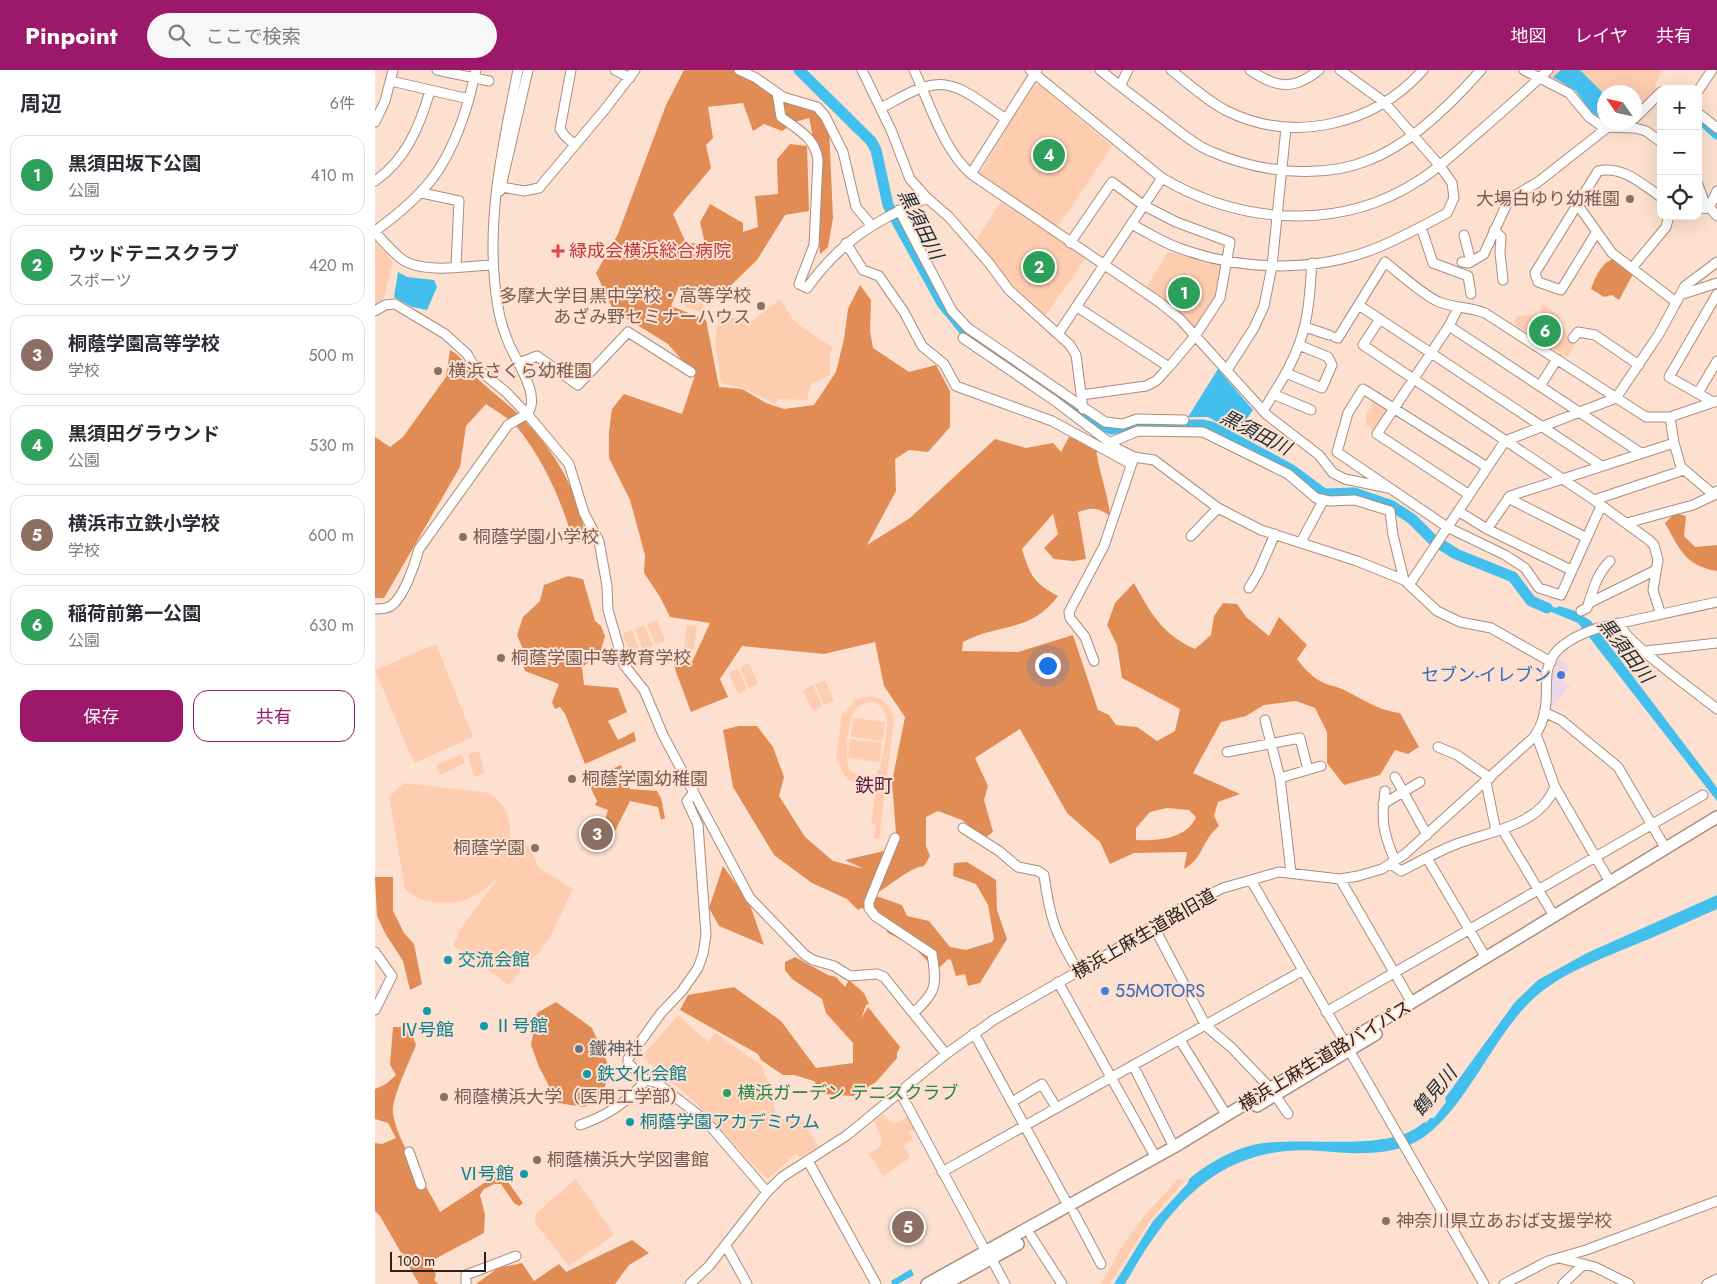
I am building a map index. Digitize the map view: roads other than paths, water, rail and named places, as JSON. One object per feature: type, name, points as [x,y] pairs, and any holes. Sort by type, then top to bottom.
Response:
[{"type":"main road","name":"横浜上麻生道路バイパス","points":[[1346,1047],[1412,1003],[1717,817]]},
{"type":"main road","name":"横浜上麻生道路バイパス","points":[[945,1284],[988,1255],[1071,1210],[1273,1092],[1717,825]]},
{"type":"main road","name":"横浜上麻生道路バイパス","points":[[927,1284],[1031,1236],[1155,1158],[1227,1116],[1273,1092]]},
{"type":"street","points":[[375,122],[380,114],[393,70]]},
{"type":"street","points":[[437,70],[475,74],[489,81]]},
{"type":"street","points":[[376,607],[389,607],[396,601],[415,566],[419,549],[508,425],[527,414],[530,410],[530,390],[503,328],[492,264],[492,230],[497,179],[519,70]]},
{"type":"street","points":[[496,200],[502,187],[528,70]]},
{"type":"street","points":[[571,70],[560,129],[575,145]]},
{"type":"street","points":[[502,187],[524,191],[539,188],[633,74],[615,70]]},
{"type":"street","points":[[739,70],[756,78],[792,101],[817,107],[825,116],[843,152],[856,207],[871,226]]},
{"type":"street","points":[[862,70],[881,108],[910,179],[927,198],[949,217],[989,263],[1009,290],[1074,350],[1084,422]]},
{"type":"street","points":[[914,70],[945,136],[962,166],[971,174],[1159,302],[1180,319],[1263,411],[1319,456],[1333,473],[1345,479],[1388,488]]},
{"type":"street","points":[[1100,70],[1187,137],[1209,151],[1262,167],[1308,171],[1342,169],[1369,161],[1392,149],[1443,109],[1481,70]]},
{"type":"street","points":[[1120,86],[1128,70]]},
{"type":"street","points":[[1171,70],[1227,111],[1247,119],[1286,128],[1326,126],[1347,120],[1384,102],[1412,82],[1423,70]]},
{"type":"street","points":[[1250,70],[1269,83],[1284,85],[1300,83],[1319,70]]},
{"type":"street","points":[[1131,224],[1176,248],[1228,263],[1271,266],[1339,259],[1378,247],[1447,213],[1454,198],[1452,183],[1440,166],[1384,102],[1340,70]]},
{"type":"street","points":[[1524,70],[1569,92],[1589,117],[1597,123]]},
{"type":"street","points":[[971,174],[1034,71],[1162,178],[1203,200],[1247,213],[1276,217],[1322,215],[1366,205],[1402,191],[1440,166],[1548,70]]},
{"type":"street","points":[[1702,85],[1712,70]]},
{"type":"street","points":[[475,74],[469,99],[448,156],[422,193],[375,231],[393,253],[408,262],[423,267],[492,264]]},
{"type":"street","points":[[391,81],[469,99]]},
{"type":"street","points":[[881,108],[923,88],[933,85],[947,85],[958,89],[1006,119]]},
{"type":"street","points":[[375,181],[397,162],[411,141],[430,91]]},
{"type":"street","points":[[777,93],[781,117],[811,141],[816,147],[818,160],[814,245],[799,284],[807,288],[825,263],[846,243],[871,226],[927,198]]},
{"type":"street","points":[[1642,111],[1657,96]]},
{"type":"street","points":[[1702,116],[1717,128]]},
{"type":"street","points":[[1227,370],[1254,328],[1264,306],[1271,266],[1286,128]]},
{"type":"street","points":[[1642,129],[1657,139]]},
{"type":"street","points":[[1463,235],[1467,262],[1484,254],[1509,199],[1538,182],[1604,130]]},
{"type":"street","points":[[1596,233],[1561,290],[1538,282],[1535,273],[1593,176],[1598,172],[1608,168],[1636,179],[1657,194]]},
{"type":"street","points":[[1058,334],[1162,178]]},
{"type":"street","points":[[1071,243],[1112,182],[1143,205],[1176,222],[1230,242],[1228,263],[1220,298],[1195,336],[1156,381],[1146,386],[1081,395]]},
{"type":"street","points":[[1709,208],[1717,192]]},
{"type":"street","points":[[422,193],[459,201],[456,266]]},
{"type":"street","points":[[1702,193],[1709,208],[1717,216]]},
{"type":"street","points":[[1577,204],[1612,253],[1678,298]]},
{"type":"street","points":[[1702,208],[1709,208]]},
{"type":"street","points":[[898,211],[952,311],[959,320],[975,333],[1105,422],[1123,424],[1137,419],[1184,420]]},
{"type":"street","points":[[1632,268],[1666,227],[1668,220]]},
{"type":"street","points":[[1421,227],[1433,263],[1468,276],[1471,294]]},
{"type":"street","points":[[1494,230],[1501,237],[1500,253],[1503,280]]},
{"type":"street","points":[[846,243],[863,270],[879,276],[904,312],[922,346],[944,364],[955,386],[1052,421],[1132,461],[1154,460],[1218,508],[1275,534],[1376,568],[1406,582],[1432,608],[1444,615],[1459,622],[1491,628],[1551,662]]},
{"type":"street","points":[[1305,327],[1338,338],[1360,306],[1385,262],[1437,301],[1458,308],[1473,308],[1485,313],[1646,417],[1670,417],[1715,401]]},
{"type":"street","points":[[1406,582],[1432,550],[1505,441],[1617,398],[1639,365],[1685,286],[1717,262]]},
{"type":"street","points":[[1263,411],[1286,373],[1305,327],[1312,263]]},
{"type":"street","points":[[1678,298],[1717,283]]},
{"type":"street","points":[[1715,401],[1669,377],[1717,294]]},
{"type":"street","points":[[375,311],[385,305],[395,304],[445,334],[467,354],[474,366],[506,392],[527,414],[569,464],[584,513],[599,541],[607,586],[608,610],[624,665],[644,690],[658,725],[727,858],[755,905],[805,955],[813,960],[834,966],[850,976],[877,974],[884,978],[946,1054]]},
{"type":"street","points":[[1360,306],[1600,465]]},
{"type":"street","points":[[1077,307],[1169,367]]},
{"type":"street","points":[[1458,308],[1449,326],[1377,434],[1468,494]]},
{"type":"street","points":[[1380,320],[1363,345],[1627,523],[1654,545],[1658,560],[1653,590],[1661,612]]},
{"type":"street","points":[[1449,326],[1641,453]]},
{"type":"street","points":[[519,363],[537,356],[579,385],[628,332],[691,372]]},
{"type":"street","points":[[1573,338],[1578,332],[1595,335],[1639,365]]},
{"type":"street","points":[[963,338],[1113,440],[1132,461]]},
{"type":"street","points":[[1286,373],[1322,388],[1332,365],[1328,357],[1299,345]]},
{"type":"street","points":[[1539,386],[1557,360]]},
{"type":"street","points":[[1698,393],[1717,361]]},
{"type":"street","points":[[1487,467],[1363,389],[1348,413],[1337,452],[1446,528],[1505,555],[1525,568],[1539,588],[1561,595],[1597,503],[1684,470]]},
{"type":"street","points":[[1273,394],[1311,410]]},
{"type":"street","points":[[1627,523],[1693,505],[1716,492],[1681,467],[1673,443],[1670,417]]},
{"type":"street","points":[[1113,440],[1118,423]]},
{"type":"street","points":[[1113,440],[1143,430],[1207,433],[1288,474],[1310,494],[1323,501],[1355,500],[1390,511],[1393,535],[1406,582]]},
{"type":"street","points":[[1487,529],[1510,496],[1600,465],[1673,443]]},
{"type":"street","points":[[1095,661],[1085,637],[1070,618],[1069,612],[1104,546],[1132,461]]},
{"type":"street","points":[[1508,498],[1585,537]]},
{"type":"street","points":[[1301,542],[1323,501]]},
{"type":"street","points":[[1191,536],[1218,508]]},
{"type":"street","points":[[1458,511],[1487,529],[1571,570]]},
{"type":"street","points":[[1249,588],[1258,573],[1275,534]]},
{"type":"street","points":[[1581,611],[1587,608],[1589,595],[1601,569],[1610,561]]},
{"type":"street","points":[[1589,603],[1656,570]]},
{"type":"street","points":[[1717,602],[1661,612],[1618,623],[1621,629],[1646,651],[1717,709]]},
{"type":"street","name":"横浜上麻生道路旧道","points":[[691,1284],[726,1246],[767,1192],[782,1177],[846,1136],[974,1033],[1058,982],[1154,927],[1183,907],[1223,888],[1272,873],[1291,872],[1341,879],[1372,873],[1393,862],[1427,835],[1536,734],[1544,712],[1545,676],[1561,646],[1582,633],[1618,623]]},
{"type":"street","points":[[1646,651],[1717,643]]},
{"type":"street","points":[[1544,712],[1561,720],[1617,767],[1666,849]]},
{"type":"street","points":[[1265,720],[1269,743],[1280,778],[1291,872]]},
{"type":"street","points":[[1536,734],[1555,787],[1610,882]]},
{"type":"street","points":[[1227,752],[1300,738],[1308,770]]},
{"type":"street","points":[[1438,747],[1457,755],[1488,780],[1499,830],[1554,916]]},
{"type":"street","points":[[1280,778],[1321,766]]},
{"type":"street","points":[[1395,777],[1427,835]]},
{"type":"street","points":[[1383,804],[1420,782]]},
{"type":"street","points":[[1385,791],[1381,820],[1393,862],[1401,871],[1454,845],[1519,823],[1546,804],[1555,787]]},
{"type":"street","points":[[694,792],[687,801],[698,825],[706,935],[698,968],[682,991],[645,1033],[628,1059],[629,1066],[646,1080],[657,1082],[705,1120],[767,1192]]},
{"type":"street","points":[[1326,1012],[1651,823],[1703,795]]},
{"type":"street","points":[[963,828],[999,851],[1018,868],[1038,871],[1044,875],[1051,921],[1059,940],[1078,971]]},
{"type":"street","points":[[895,838],[869,902],[869,908],[875,916],[932,954],[933,992],[931,998],[913,1012]]},
{"type":"street","points":[[1427,858],[1486,958]]},
{"type":"street","points":[[1341,879],[1412,1003]]},
{"type":"street","points":[[1251,880],[1484,1284]]},
{"type":"street","points":[[1154,927],[1205,1026],[1232,1048],[1273,1092],[1288,1114]]},
{"type":"street","points":[[375,952],[392,976],[375,1010]]},
{"type":"street","points":[[942,1172],[1303,971]]},
{"type":"street","points":[[1058,982],[1155,1158]]},
{"type":"street","points":[[974,1033],[1101,1264]]},
{"type":"street","points":[[1180,1040],[1227,1116]]},
{"type":"street","points":[[1133,1065],[1175,1147]]},
{"type":"street","points":[[580,1126],[602,1118],[635,1094],[646,1080]]},
{"type":"street","points":[[1012,1102],[1042,1084],[1056,1107]]},
{"type":"street","points":[[900,1092],[942,1172],[1005,1284]]},
{"type":"street","points":[[409,1152],[421,1185]]},
{"type":"street","points":[[808,1161],[876,1284]]},
{"type":"street","points":[[1504,1284],[1548,1261],[1717,1201]]},
{"type":"street","points":[[1031,1236],[1061,1284]]},
{"type":"street","points":[[726,1246],[747,1284]]},
{"type":"street","points":[[466,1284],[467,1275],[516,1256]]},
{"type":"street","points":[[1559,1258],[1605,1271],[1622,1283]]},
{"type":"street","points":[[1563,1284],[1585,1264]]},
{"type":"street","points":[[1707,1284],[1717,1280]]},
{"type":"water","points":[[1561,70],[1580,70],[1597,87],[1597,116],[1591,112],[1576,91],[1553,77]]},
{"type":"water","points":[[398,272],[407,277],[434,280],[437,287],[427,310],[412,307],[394,297]]},
{"type":"water","points":[[1218,369],[1253,410],[1237,433],[1208,417],[1188,417]]},
{"type":"water","points":[[1534,600],[1556,608],[1559,606],[1575,611],[1591,621],[1717,788],[1717,801],[1578,623],[1532,604]]},
{"type":"water","points":[[1717,895],[1717,909],[1578,969],[1555,982],[1534,998],[1506,1031],[1454,1107],[1424,1137],[1401,1148],[1388,1151],[1347,1153],[1285,1151],[1254,1157],[1226,1168],[1202,1184],[1180,1205],[1160,1228],[1125,1284],[1114,1284],[1153,1221],[1188,1183],[1189,1179],[1203,1168],[1227,1154],[1253,1145],[1295,1141],[1368,1141],[1390,1138],[1409,1132],[1424,1122],[1426,1123],[1430,1118],[1434,1118],[1446,1102],[1445,1098],[1515,1002],[1538,980],[1587,953]]},
{"type":"water","points":[[911,1269],[914,1275],[898,1284],[892,1284],[891,1281]]},
{"type":"waterway","name":"黒須田川","points":[[799,70],[871,141],[876,150],[888,205],[942,303],[964,330],[976,338]]},
{"type":"waterway","points":[[1703,121],[1717,134]]},
{"type":"waterway","name":"黒須田川","points":[[991,349],[1101,425],[1111,429],[1135,425],[1203,425],[1212,427],[1290,469],[1324,494],[1354,493],[1392,506],[1412,519],[1432,539],[1456,554],[1513,577],[1531,601],[1547,608]]},
{"type":"place","name":"黒須田グラウンド","points":[[1049,155]]},
{"type":"place","name":"大場白ゆり幼稚園","points":[[1630,199]]},
{"type":"place","name":"緑成会横浜総合病院","points":[[558,251]]},
{"type":"place","name":"ウッドテニスクラブ","points":[[1039,267]]},
{"type":"place","name":"黒須田坂下公園","points":[[1184,293]]},
{"type":"place","name":"多摩大学目黒中学校・高等学校 あざみ野セミナーハウス","points":[[761,306]]},
{"type":"place","name":"稲荷前第一公園","points":[[1545,331]]},
{"type":"place","name":"横浜さくら幼稚園","points":[[438,371]]},
{"type":"place","name":"桐蔭学園小学校","points":[[463,537]]},
{"type":"place","name":"桐蔭学園中等教育学校","points":[[501,658]]},
{"type":"place","name":"セブン-イレブン","points":[[1561,675]]},
{"type":"place","name":"桐蔭学園幼稚園","points":[[572,779]]},
{"type":"place","name":"桐蔭学園高等学校","points":[[597,834]]},
{"type":"place","name":"桐蔭学園","points":[[535,848]]},
{"type":"place","name":"交流会館","points":[[448,960]]},
{"type":"place","name":"55MOTORS","points":[[1105,991]]},
{"type":"place","name":"Ⅳ号館","points":[[427,1011]]},
{"type":"place","name":"Ⅱ号館","points":[[484,1026]]},
{"type":"place","name":"鐵神社","points":[[579,1049]]},
{"type":"place","name":"鉄文化会館","points":[[587,1074]]},
{"type":"place","name":"横浜ガーデン テニスクラブ","points":[[727,1093]]},
{"type":"place","name":"桐蔭横浜大学（医用工学部）","points":[[444,1097]]},
{"type":"place","name":"桐蔭学園アカデミウム","points":[[630,1122]]},
{"type":"place","name":"桐蔭横浜大学図書館","points":[[537,1160]]},
{"type":"place","name":"Ⅵ号館","points":[[524,1174]]},
{"type":"place","name":"神奈川県立あおば支援学校","points":[[1386,1221]]},
{"type":"place","name":"横浜市立鉄小学校","points":[[908,1227]]},
{"type":"district","name":"鉄町","points":[[874,785]]},
{"type":"water label","name":"鶴見川","points":[[1434,1091]]}]
